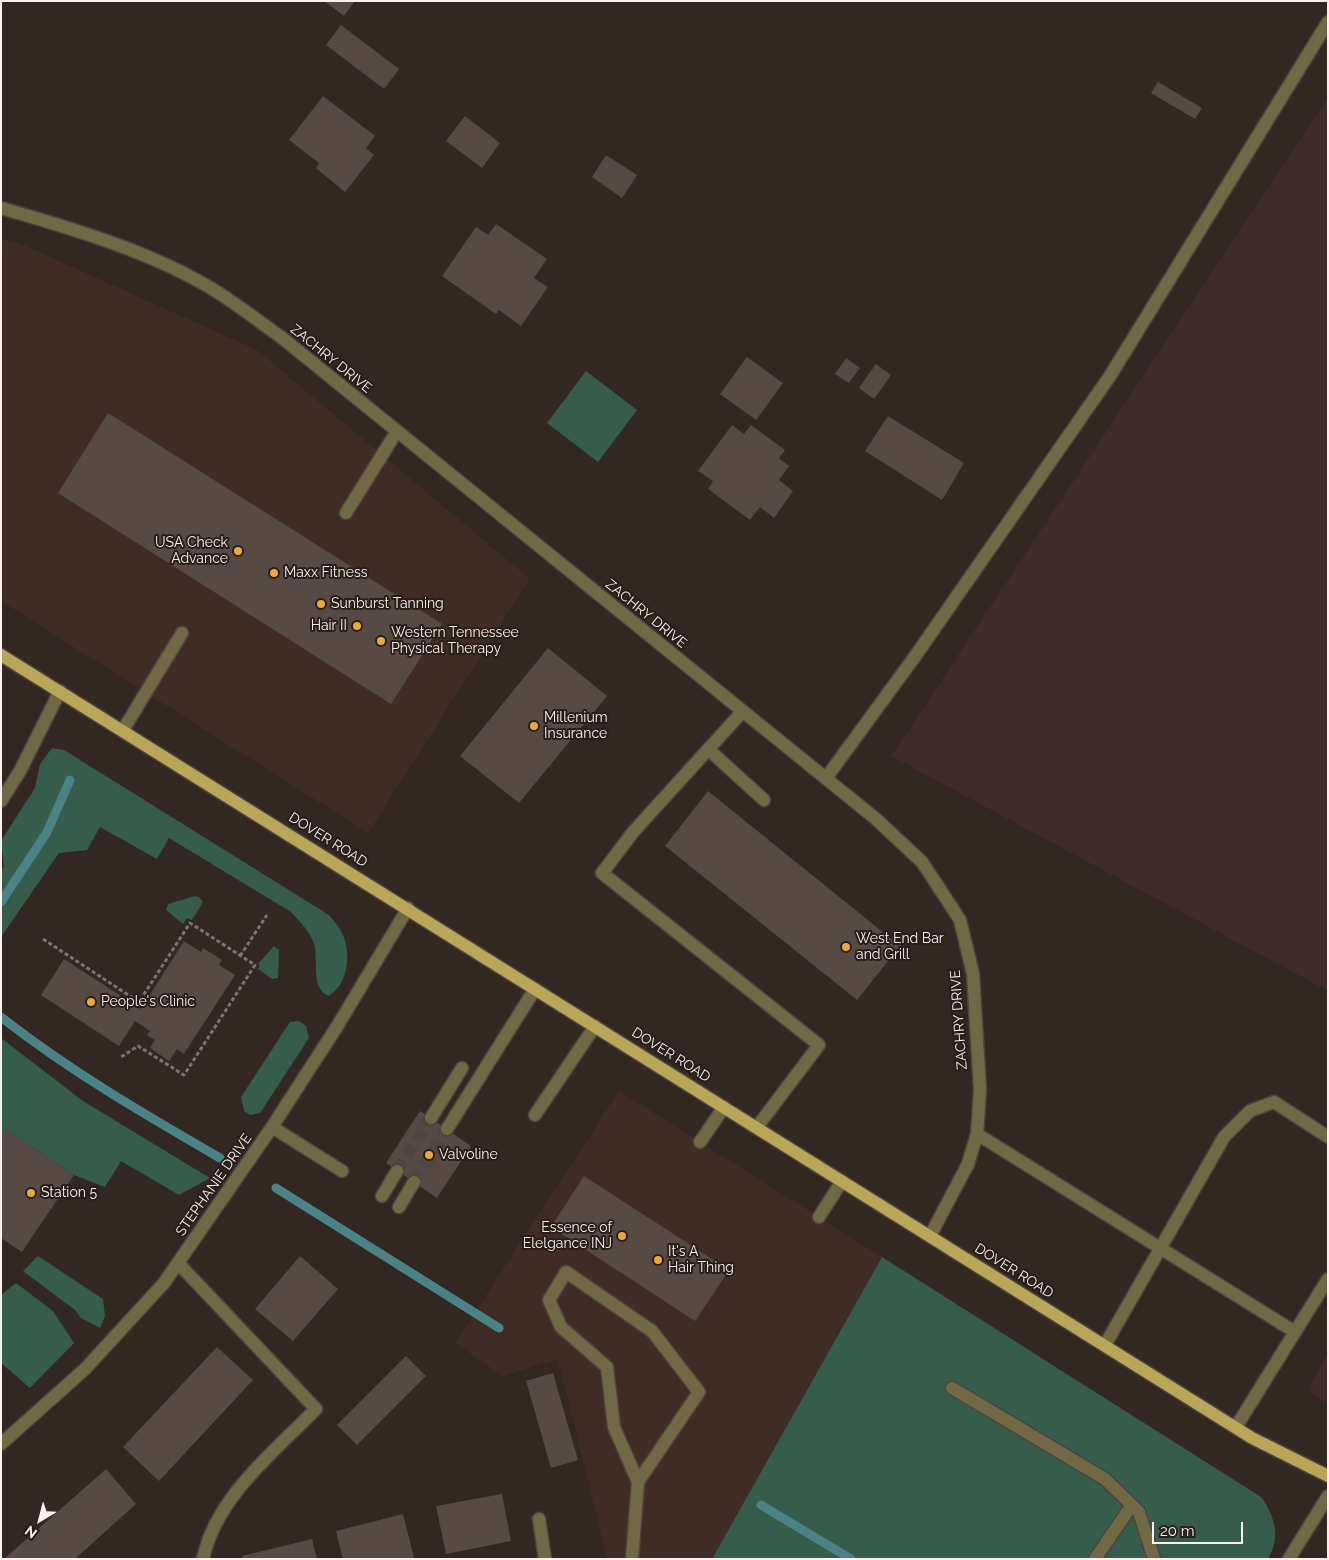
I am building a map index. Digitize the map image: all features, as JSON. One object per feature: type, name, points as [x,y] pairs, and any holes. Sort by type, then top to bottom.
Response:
[{"type":"main road","name":"DOVER ROAD","points":[[1,655],[1236,1427],[1328,1476]]},
{"type":"street","points":[[826,778],[916,655],[1110,376],[1328,22]]},
{"type":"street","name":"ZACHRY DRIVE","points":[[1,208],[56,224],[132,251],[202,283],[281,337],[826,778],[876,819],[922,862],[960,920],[973,974],[980,1090],[977,1134],[968,1164],[930,1236]]},
{"type":"street","points":[[346,513],[396,431]]},
{"type":"street","points":[[123,730],[182,633]]},
{"type":"street","points":[[1,800],[20,771],[60,692]]},
{"type":"street","points":[[743,711],[634,831],[602,873],[819,1045],[757,1127]]},
{"type":"street","points":[[708,749],[764,800]]},
{"type":"street","name":"STEPHANIE DRIVE","points":[[4,1436],[85,1369],[164,1283],[272,1128],[338,1025],[408,908]]},
{"type":"street","points":[[447,1130],[535,989]]},
{"type":"street","points":[[535,1115],[595,1026]]},
{"type":"street","points":[[430,1118],[462,1068]]},
{"type":"street","points":[[1105,1345],[1224,1137],[1250,1111],[1274,1102],[1328,1137]]},
{"type":"street","points":[[700,1142],[724,1106]]},
{"type":"street","points":[[272,1128],[342,1171]]},
{"type":"street","points":[[977,1134],[1295,1332]]},
{"type":"street","points":[[382,1196],[397,1171]]},
{"type":"street","points":[[819,1217],[842,1181]]},
{"type":"street","points":[[399,1206],[414,1182]]},
{"type":"street","points":[[178,1262],[316,1409],[228,1502],[207,1542],[203,1559]]},
{"type":"street","points":[[632,1559],[638,1482],[614,1427],[607,1367],[561,1327],[548,1300],[566,1272],[652,1331],[699,1392],[638,1482]]},
{"type":"street","points":[[1236,1427],[1328,1279]]},
{"type":"street","points":[[952,1388],[1105,1480],[1140,1512],[1154,1559]]},
{"type":"street","points":[[1289,1559],[1328,1496]]},
{"type":"street","points":[[1096,1559],[1132,1505]]},
{"type":"street","points":[[540,1519],[545,1559]]},
{"type":"path","points":[[240,956],[267,915]]},
{"type":"path","points":[[43,939],[139,1002],[190,923],[255,966],[184,1075],[138,1046],[121,1057]]},
{"type":"shaded area","points":[[1328,98],[1328,991],[891,756]]},
{"type":"shaded area","points":[[1,239],[21,244],[257,350],[530,579],[368,833],[1,601]]},
{"type":"shaded area","points":[[619,1091],[882,1257],[712,1559],[607,1559],[558,1359],[503,1376],[455,1343]]},
{"type":"shaded area","points":[[1328,1353],[1328,1404],[1307,1390]]},
{"type":"green space","points":[[586,371],[637,410],[598,462],[547,423]]},
{"type":"green space","points":[[52,748],[64,750],[329,915],[341,931],[347,948],[347,966],[341,983],[336,990],[329,996],[319,987],[314,944],[310,935],[291,912],[169,838],[157,859],[100,827],[87,850],[59,853],[1,937],[1,871],[4,867],[1,841],[35,788],[40,764]]},
{"type":"green space","points":[[195,896],[199,897],[203,902],[192,920],[187,918],[183,924],[166,910],[168,904]]},
{"type":"green space","points":[[274,946],[279,950],[278,978],[272,979],[258,969],[260,965],[258,964]]},
{"type":"green space","points":[[299,1021],[306,1026],[309,1038],[260,1113],[250,1115],[244,1111],[241,1097],[290,1022]]},
{"type":"green space","points":[[1,1038],[83,1101],[210,1178],[179,1195],[121,1161],[105,1187],[74,1175],[8,1131],[1,1140]]},
{"type":"green space","points":[[38,1256],[103,1299],[105,1316],[100,1328],[81,1318],[75,1310],[23,1271]]},
{"type":"green space","points":[[882,1257],[1261,1497],[1270,1512],[1275,1527],[1274,1543],[1268,1559],[712,1559]]},
{"type":"green space","points":[[16,1283],[53,1311],[74,1343],[30,1388],[1,1363],[1,1295]]},
{"type":"building","points":[[324,1],[355,1],[344,16]]},
{"type":"building","points":[[341,25],[399,69],[384,89],[326,45]]},
{"type":"building","points":[[1158,82],[1202,108],[1195,119],[1151,93]]},
{"type":"building","points":[[323,96],[375,136],[366,148],[374,155],[345,192],[316,168],[319,163],[289,140]]},
{"type":"building","points":[[465,116],[500,143],[482,168],[446,141]]},
{"type":"building","points":[[606,155],[637,175],[622,198],[592,177]]},
{"type":"building","points":[[496,224],[547,259],[534,278],[548,287],[521,326],[499,310],[496,314],[442,276],[476,227],[488,235]]},
{"type":"building","points":[[747,357],[783,383],[756,420],[720,394]]},
{"type":"building","points":[[846,358],[860,368],[849,383],[835,374]]},
{"type":"building","points":[[876,364],[891,375],[874,399],[859,388]]},
{"type":"building","points":[[108,413],[442,624],[391,704],[58,493]]},
{"type":"building","points":[[888,416],[964,463],[942,500],[865,451]]},
{"type":"building","points":[[732,425],[744,434],[751,425],[785,450],[779,458],[789,466],[779,480],[793,491],[774,518],[760,507],[750,520],[708,489],[713,481],[698,471]]},
{"type":"building","name":"Millenium Insurance","points":[[548,648],[607,696],[519,803],[460,756]]},
{"type":"building","points":[[708,791],[900,946],[857,1000],[665,846]]},
{"type":"building","name":"People's Clinic","points":[[184,941],[201,952],[203,948],[222,960],[219,965],[235,975],[184,1054],[177,1049],[169,1061],[150,1048],[155,1040],[147,1035],[150,1031],[135,1021],[119,1046],[41,995],[64,959],[141,1009]]},
{"type":"building","name":"Valvoline","points":[[420,1111],[471,1146],[437,1198],[386,1163]]},
{"type":"building","name":"Station 5","points":[[7,1130],[74,1175],[22,1252],[1,1238],[1,1140]]},
{"type":"building","points":[[584,1176],[729,1270],[695,1321],[551,1227]]},
{"type":"building","points":[[300,1256],[338,1289],[293,1341],[255,1309]]},
{"type":"building","points":[[217,1347],[253,1380],[159,1481],[123,1447]]},
{"type":"building","points":[[406,1356],[426,1376],[357,1445],[337,1425]]},
{"type":"building","points":[[553,1373],[578,1460],[551,1468],[526,1381]]},
{"type":"building","points":[[106,1469],[136,1504],[76,1558],[4,1559]]},
{"type":"building","points":[[502,1494],[511,1541],[446,1554],[436,1506]]},
{"type":"building","points":[[403,1514],[414,1558],[343,1559],[336,1531]]},
{"type":"building","points":[[312,1539],[317,1559],[243,1559],[242,1556]]},
{"type":"waterway","points":[[1,902],[47,832],[70,780]]},
{"type":"waterway","points":[[1,1017],[81,1074],[220,1158]]},
{"type":"waterway","points":[[276,1188],[499,1328]]},
{"type":"waterway","points":[[761,1505],[851,1559]]},
{"type":"tunnel","points":[[397,1171],[431,1118]]},
{"type":"tunnel","points":[[414,1182],[447,1129]]},
{"type":"place","name":"USA Check Advance","points":[[238,551]]},
{"type":"place","name":"Maxx Fitness","points":[[274,573]]},
{"type":"place","name":"Sunburst Tanning","points":[[321,604]]},
{"type":"place","name":"Hair II","points":[[357,626]]},
{"type":"place","name":"Western Tennessee Physical Therapy","points":[[381,641]]},
{"type":"place","name":"Millenium Insurance","points":[[534,726]]},
{"type":"place","name":"West End Bar and Grill","points":[[846,947]]},
{"type":"place","name":"People's Clinic","points":[[91,1002]]},
{"type":"place","name":"Valvoline","points":[[429,1155]]},
{"type":"place","name":"Station 5","points":[[31,1193]]},
{"type":"place","name":"Essence of Elelgance INJ","points":[[622,1236]]},
{"type":"place","name":"It's A Hair Thing","points":[[658,1260]]}]
